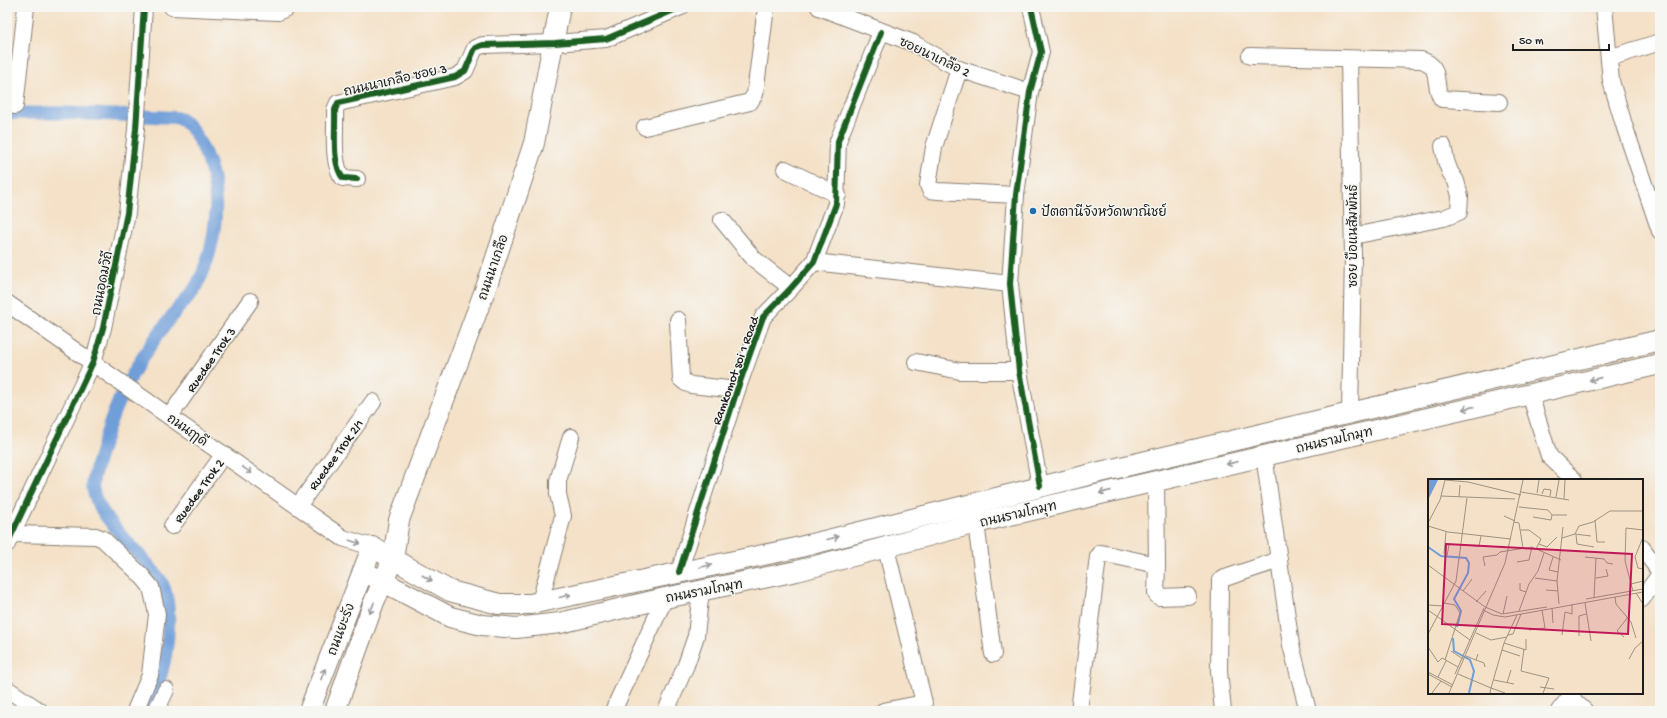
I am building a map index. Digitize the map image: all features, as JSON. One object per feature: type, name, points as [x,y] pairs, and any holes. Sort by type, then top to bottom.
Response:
[{"type":"main road","name":"ถนนนาเกลือ","points":[[393,559],[399,520],[488,282],[534,143],[555,43],[560,7]]},
{"type":"main road","name":"ถนนรามโกมุท","points":[[372,547],[450,591],[499,604],[530,604],[798,547],[1040,486],[1660,340]]},
{"type":"main road","points":[[1609,352],[1617,374]]},
{"type":"main road","name":"ถนนรามโกมุท","points":[[363,571],[449,617],[482,625],[516,628],[560,623],[701,590],[796,571],[976,523],[1660,364]]},
{"type":"main road","name":"ถนนนาเกลือ","points":[[372,547],[399,520]]},
{"type":"main road","name":"ถนนยะรัง","points":[[309,711],[372,547]]},
{"type":"main road","name":"ถนนยะรัง","points":[[335,711],[393,559]]},
{"type":"street","points":[[15,106],[26,7]]},
{"type":"street","name":"ถนนอุดมวิถี","points":[[9,539],[93,362],[103,328],[127,212],[136,129],[144,7]]},
{"type":"street","points":[[172,7],[278,12],[288,7]]},
{"type":"street","points":[[555,43],[606,39],[681,7]]},
{"type":"street","points":[[645,127],[750,102],[755,94],[766,7]]},
{"type":"street","name":"ซอยนาเกลือ 2","points":[[820,7],[881,32],[913,43],[959,69],[1030,92]]},
{"type":"street","points":[[1031,7],[1041,52],[1030,92],[1016,195],[1010,284],[1019,371],[1040,486]]},
{"type":"street","points":[[1604,7],[1609,58],[1608,66],[1611,81],[1623,122],[1660,231]]},
{"type":"street","name":"Ramkomot soi 1 Road","points":[[679,572],[737,390],[763,317],[814,262],[836,204],[838,195],[838,140],[881,32]]},
{"type":"street","points":[[1609,58],[1660,42]]},
{"type":"street","name":"ถนนนาเกลือ ซอย 3","points":[[357,179],[343,178],[339,173],[336,162],[335,110],[338,103],[455,77],[465,71],[474,48],[483,45],[555,43]]},
{"type":"street","points":[[1250,56],[1421,60],[1429,62],[1433,66],[1437,81],[1438,93],[1442,99],[1499,102]]},
{"type":"street","name":"ซอย บือแนสัมพันธ์","points":[[1349,59],[1353,236],[1350,413]]},
{"type":"street","points":[[959,69],[934,146],[928,185],[930,190],[1016,195]]},
{"type":"street","points":[[1353,236],[1444,218],[1459,212],[1460,196],[1456,181],[1450,172],[1446,161],[1443,146]]},
{"type":"street","points":[[785,169],[838,195]]},
{"type":"street","points":[[722,220],[754,259],[791,288]]},
{"type":"street","points":[[814,262],[1010,284]]},
{"type":"street","name":"Ruedee Trok 3","points":[[170,416],[250,301]]},
{"type":"street","name":"ถนนฤๅดี","points":[[7,303],[135,391],[343,538],[372,547]]},
{"type":"street","points":[[678,320],[681,379],[691,385],[737,390]]},
{"type":"street","points":[[916,362],[960,371],[1019,371]]},
{"type":"street","points":[[1530,394],[1549,456],[1573,479]]},
{"type":"street","name":"Ruedee Trok 2/1","points":[[298,506],[373,402]]},
{"type":"street","points":[[540,602],[562,516],[558,494],[558,481],[571,437]]},
{"type":"street","name":"Ruedee Trok 2","points":[[172,526],[224,454]]},
{"type":"street","points":[[1264,455],[1291,645],[1308,711]]},
{"type":"street","points":[[1156,480],[1156,594],[1159,597],[1188,596]]},
{"type":"street","points":[[976,523],[993,654]]},
{"type":"street","points":[[9,539],[96,536],[103,539],[128,562],[151,587],[157,614],[150,675],[136,711]]},
{"type":"street","points":[[883,711],[924,703],[886,548]]},
{"type":"street","points":[[1643,549],[1660,573],[1643,597]]},
{"type":"street","points":[[1079,711],[1098,557],[1102,553],[1157,564]]},
{"type":"street","points":[[1223,711],[1219,671],[1220,581],[1279,560]]},
{"type":"street","points":[[666,711],[686,665],[696,636],[701,590]]},
{"type":"street","points":[[613,711],[665,598]]},
{"type":"street","points":[[7,689],[40,711]]},
{"type":"street","points":[[156,711],[166,690]]},
{"type":"street","points":[[1559,711],[1572,695],[1585,711]]},
{"type":"waterway","points":[[7,113],[66,113],[178,118],[186,123],[195,135],[205,153],[211,169],[216,202],[215,219],[213,237],[204,270],[197,285],[151,344],[121,395],[110,423],[94,475],[93,489],[97,502],[114,526],[159,578],[164,587],[167,599],[169,625],[164,665],[158,684],[143,711]]},
{"type":"cycle path","points":[[7,544],[93,362],[103,328],[127,213],[136,129],[144,7]]},
{"type":"cycle path","points":[[357,179],[343,178],[339,172],[335,155],[335,110],[338,103],[455,77],[465,71],[475,48],[483,45],[555,43],[606,39],[681,7]]},
{"type":"cycle path","points":[[1031,7],[1041,52],[1030,92],[1016,195],[1010,284],[1019,371],[1040,486]]},
{"type":"cycle path","points":[[679,572],[737,390],[763,317],[814,262],[836,204],[838,141],[881,32]]},
{"type":"place","name":"ปัตตานีจังหวัดพาณิชย์","points":[[1033,211]]}]
